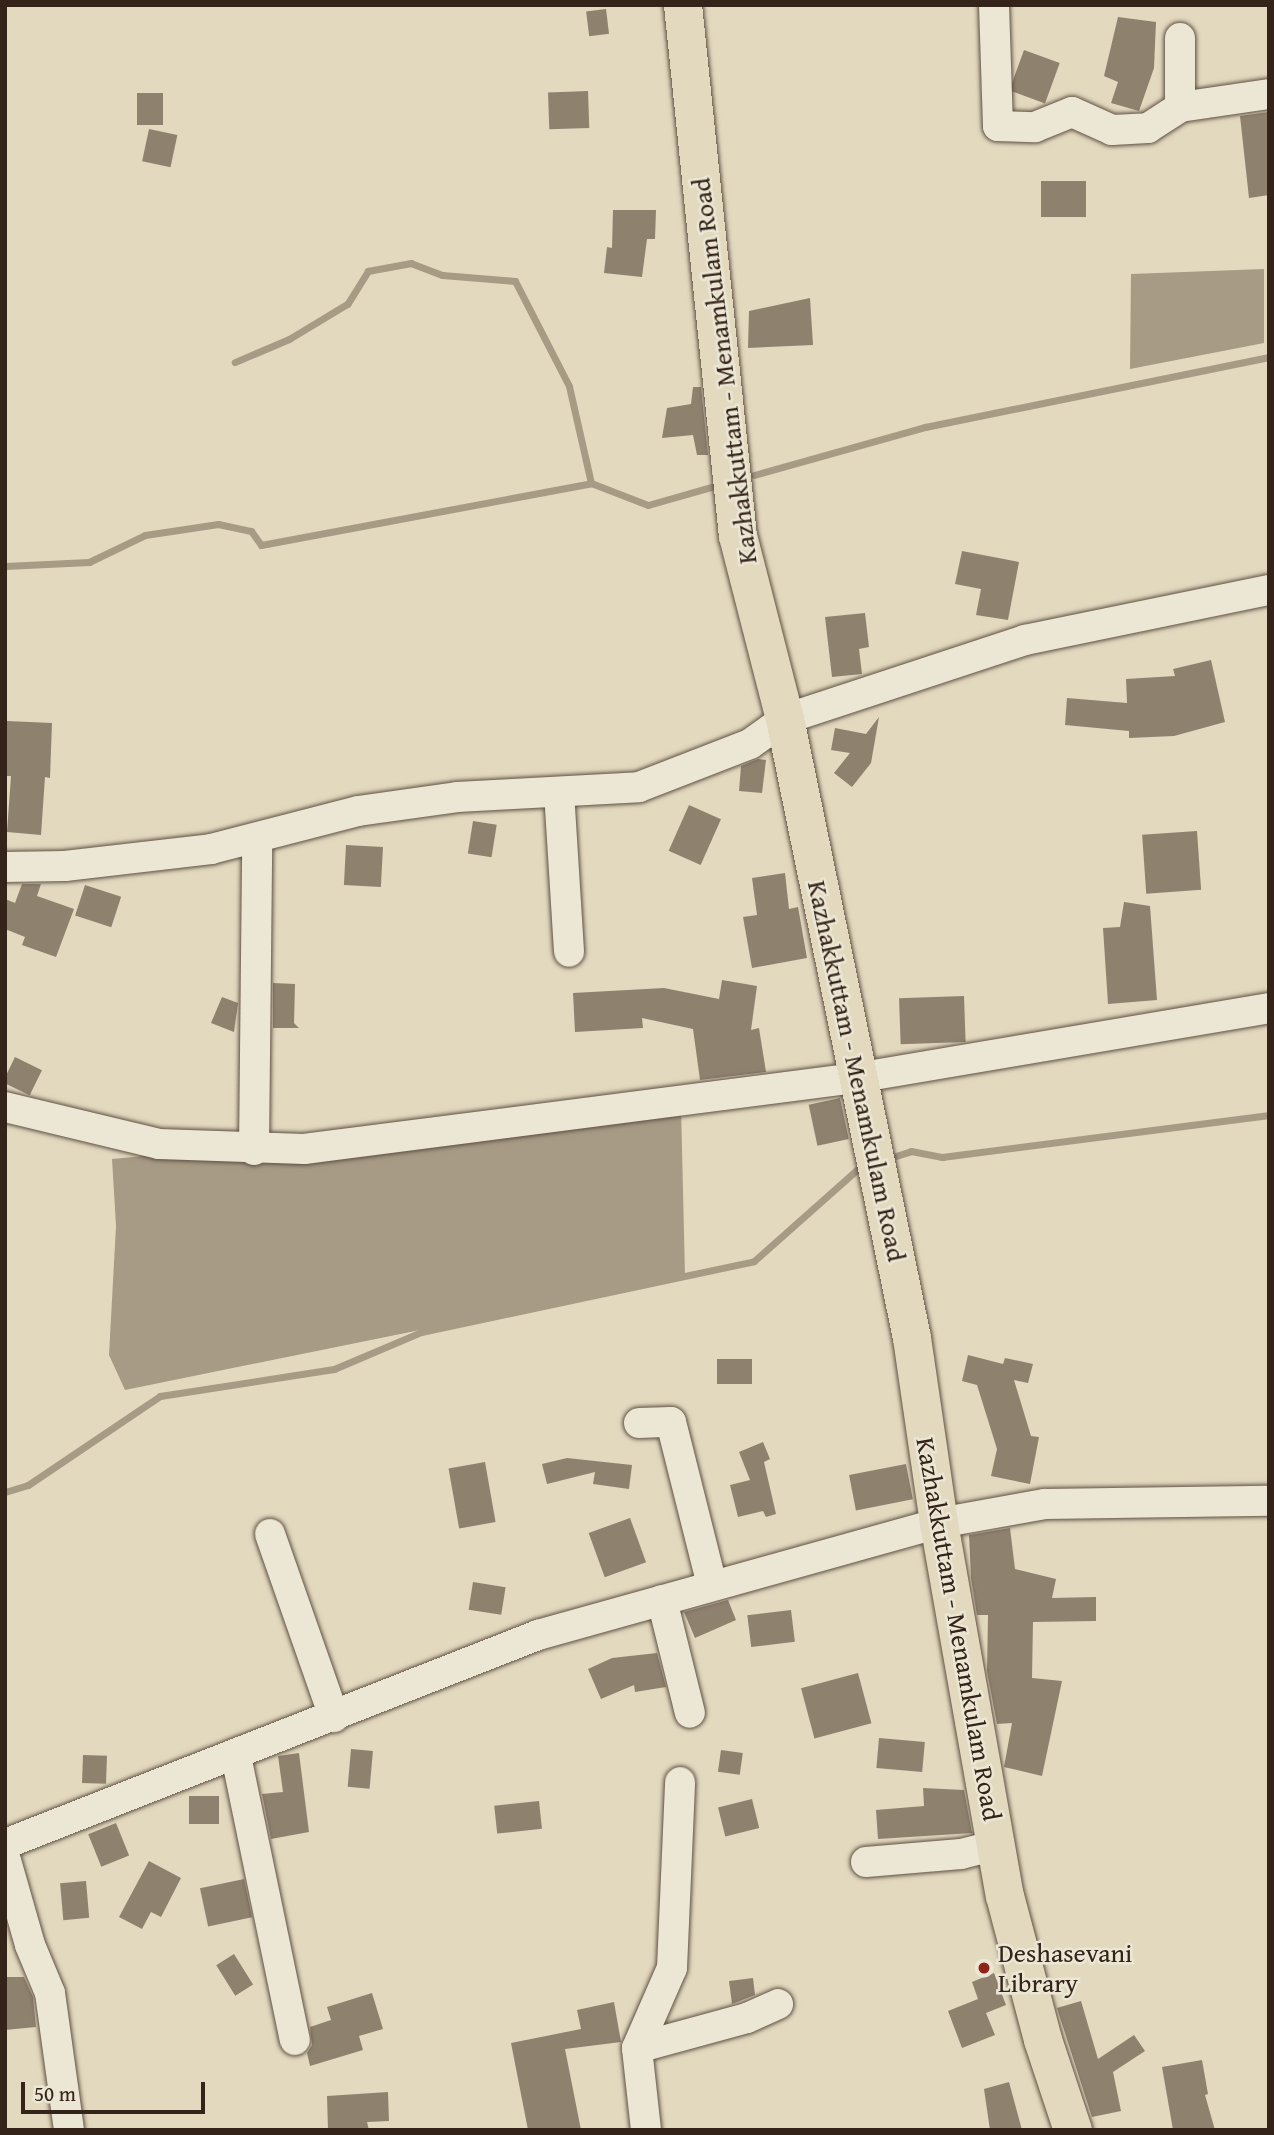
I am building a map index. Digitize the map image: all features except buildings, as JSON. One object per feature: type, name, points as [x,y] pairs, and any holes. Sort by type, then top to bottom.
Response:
[{"type":"main road","name":"Kazhakkuttam - Menamkulam Road","points":[[683,5],[738,536],[785,719],[856,1078],[912,1338],[939,1523],[996,1845],[1043,2040],[1073,2130]]},
{"type":"street","points":[[994,5],[998,126],[1035,128],[1072,112],[1112,130],[1148,128],[1180,107],[1269,94]]},
{"type":"street","points":[[1180,38],[1180,107]]},
{"type":"street","points":[[5,867],[92,863],[257,838],[358,811],[457,797],[639,788],[750,744],[785,719],[1026,640],[1269,590]]},
{"type":"street","points":[[559,793],[569,952]]},
{"type":"street","points":[[254,1150],[257,838]]},
{"type":"street","points":[[5,1107],[159,1144],[254,1150],[304,1149],[856,1078],[1269,1008]]},
{"type":"street","points":[[639,1423],[671,1422],[712,1585]]},
{"type":"street","points":[[5,1844],[236,1756],[538,1635],[939,1523],[1045,1504],[1269,1501]]},
{"type":"street","points":[[270,1534],[334,1717]]},
{"type":"street","points":[[662,1600],[690,1713]]},
{"type":"street","points":[[236,1756],[295,2040]]},
{"type":"street","points":[[646,2130],[637,2048],[672,1968],[680,1782]]},
{"type":"street","points":[[866,1862],[961,1854],[996,1845]]},
{"type":"street","points":[[5,1857],[30,1945],[50,1993],[69,2130]]},
{"type":"street","points":[[637,2048],[747,2018],[778,2004]]},
{"type":"shaded area","points":[[1264,269],[1264,343],[1130,369],[1131,274]]},
{"type":"shaded area","points":[[681,1105],[685,1276],[125,1390],[109,1355],[116,1226],[112,1159]]},
{"type":"waterway","points":[[5,566],[89,562],[145,535],[218,524],[251,531],[261,545],[591,483],[569,386],[515,281],[442,275],[411,263],[368,271],[347,304],[289,339],[235,362]]},
{"type":"waterway","points":[[754,475],[925,427],[1269,357]]},
{"type":"waterway","points":[[591,483],[648,505],[711,487]]},
{"type":"waterway","points":[[896,1156],[911,1151],[942,1157],[1269,1115]]},
{"type":"waterway","points":[[5,1492],[28,1485],[160,1396],[334,1369],[421,1332],[754,1261],[861,1166]]},
{"type":"place","name":"Deshasevani Library","points":[[984,1968]]}]
